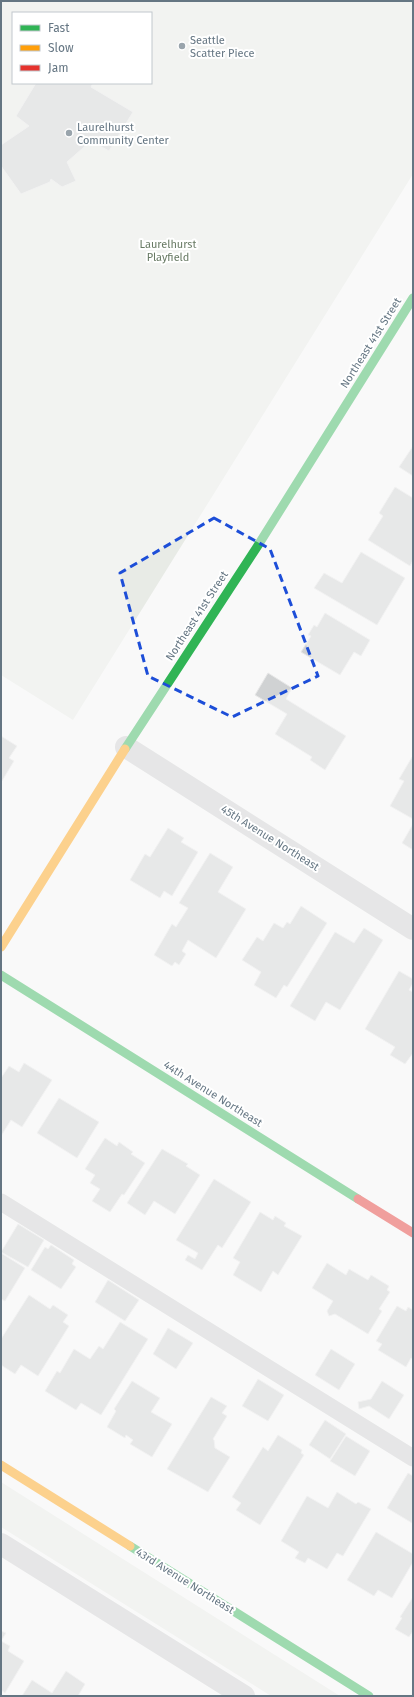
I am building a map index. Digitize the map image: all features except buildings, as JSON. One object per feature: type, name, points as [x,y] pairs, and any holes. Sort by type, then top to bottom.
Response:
[{"type":"street","name":"Northeast 41st Street","points":[[1,948],[126,747],[257,547],[413,298]]},
{"type":"street","name":"45th Avenue Northeast","points":[[126,747],[413,929]]},
{"type":"street","name":"44th Avenue Northeast","points":[[1,975],[413,1232]]},
{"type":"street","name":"43rd Avenue Northeast","points":[[1,1465],[368,1696]]},
{"type":"street","points":[[1,1544],[244,1696]]},
{"type":"lane","points":[[1,1202],[413,1458]]},
{"type":"highlighted area","points":[[214,518],[270,549],[318,676],[232,717],[148,676],[120,573]]},
{"type":"green space","name":"Laurelhurst Playfield","points":[[1,1],[413,1],[413,174],[73,720],[1,675]]},
{"type":"green space","points":[[1,1482],[340,1696],[271,1696],[1,1527]]},
{"type":"traffic: fast","points":[[125,749],[257,547],[413,298]]},
{"type":"traffic: fast","points":[[1,975],[358,1199]]},
{"type":"traffic: fast","points":[[130,1546],[369,1696]]},
{"type":"traffic: slow","points":[[1,947],[125,749]]},
{"type":"traffic: slow","points":[[1,1465],[130,1546]]},
{"type":"traffic: jam","points":[[358,1199],[413,1233]]},
{"type":"place","name":"Seattle Scatter Piece","points":[[182,46]]},
{"type":"place","name":"Laurelhurst Community Center","points":[[69,133]]}]
